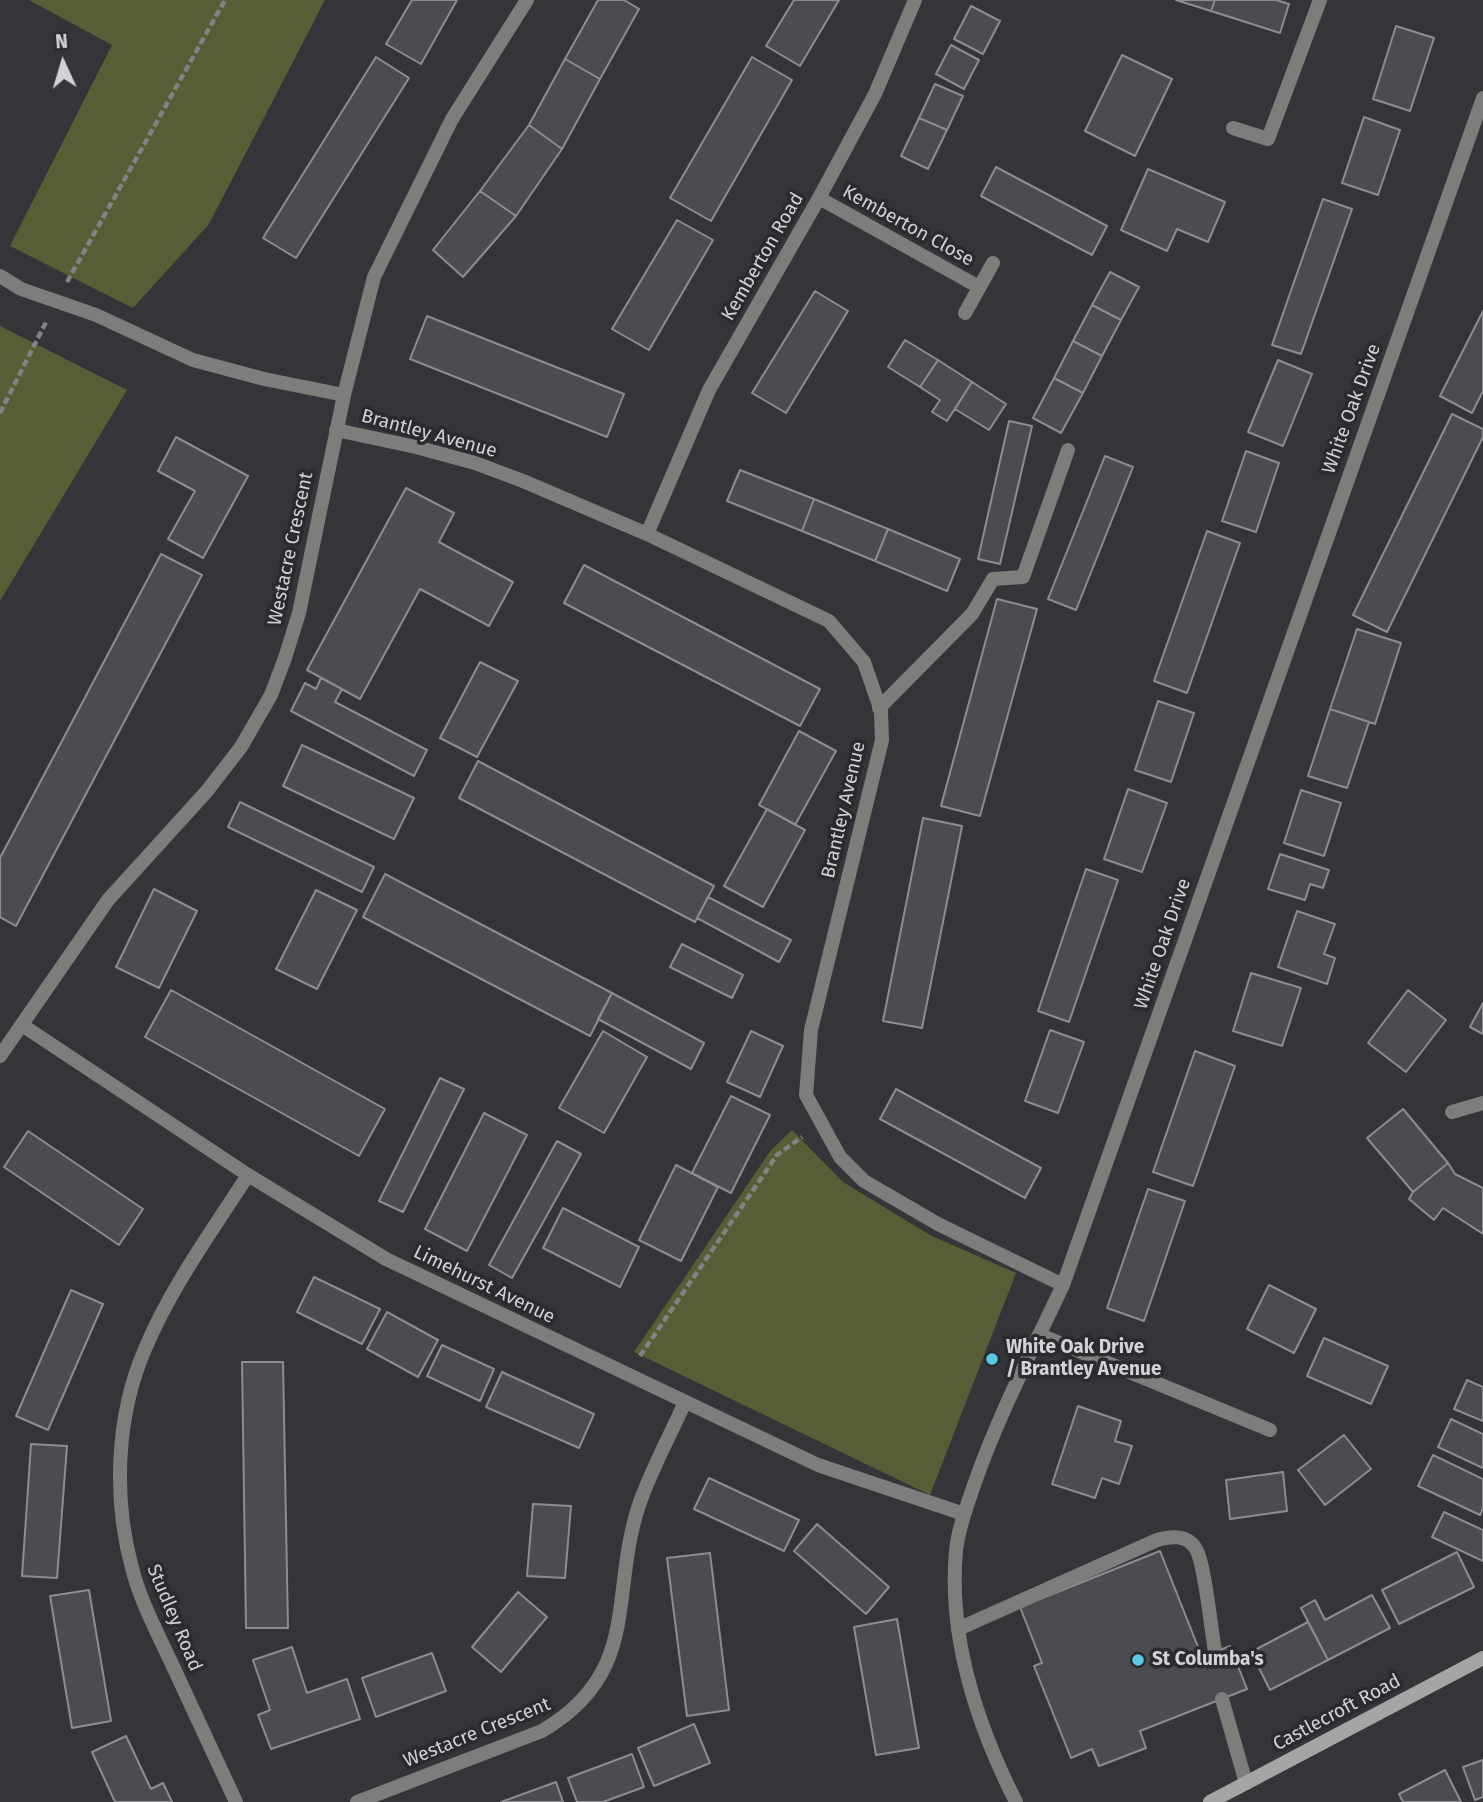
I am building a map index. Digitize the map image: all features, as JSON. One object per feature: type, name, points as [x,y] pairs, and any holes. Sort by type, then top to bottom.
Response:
[{"type":"street","name":"Westacre Crescent","points":[[0,1056],[108,900],[207,791],[241,747],[271,695],[299,612],[336,430],[374,277],[452,120],[527,0]]},
{"type":"street","name":"Kemberton Road","points":[[647,534],[709,390],[875,94],[915,0]]},
{"type":"street","points":[[1233,128],[1268,139],[1320,0]]},
{"type":"street","name":"White Oak Drive","points":[[1016,1802],[1000,1772],[976,1707],[964,1664],[955,1590],[956,1549],[964,1514],[990,1438],[1063,1285],[1483,98]]},
{"type":"street","name":"Kemberton Close","points":[[819,198],[979,287]]},
{"type":"street","name":"Kemberton Close","points":[[965,313],[993,263]]},
{"type":"street","points":[[0,276],[21,289],[96,316],[193,360],[264,379],[344,395]]},
{"type":"street","name":"Brantley Avenue","points":[[336,430],[475,463],[647,534],[829,621],[864,662],[879,708],[882,740],[811,1030],[806,1095],[840,1157],[864,1181],[938,1224],[1063,1285]]},
{"type":"street","points":[[879,708],[972,614],[993,579],[1023,577],[1068,450]]},
{"type":"street","name":"Limehurst Avenue","points":[[22,1025],[248,1175],[387,1259],[818,1465],[964,1514]]},
{"type":"street","points":[[1452,1112],[1483,1103]]},
{"type":"street","name":"Studley Road","points":[[236,1802],[152,1622],[132,1569],[120,1490],[122,1436],[128,1403],[145,1349],[172,1294],[248,1175]]},
{"type":"street","points":[[1040,1335],[1270,1430]]},
{"type":"street","name":"Westacre Crescent","points":[[357,1802],[541,1731],[566,1716],[586,1696],[601,1675],[612,1650],[620,1619],[632,1534],[640,1504],[685,1402]]},
{"type":"street","points":[[958,1629],[1170,1536],[1185,1538],[1196,1549],[1202,1569],[1215,1651]]},
{"type":"street","name":"Castlecroft Road","points":[[1209,1802],[1483,1658]]},
{"type":"street","points":[[1222,1699],[1246,1783]]},
{"type":"path","points":[[0,413],[56,301],[225,0]]},
{"type":"path","points":[[627,1374],[777,1155],[820,1124]]},
{"type":"green space","points":[[29,0],[325,0],[209,224],[133,308],[10,246],[112,45]]},
{"type":"green space","points":[[0,326],[127,390],[0,601]]},
{"type":"green space","points":[[792,1130],[843,1182],[930,1235],[1016,1273],[930,1495],[634,1352],[771,1150]]},
{"type":"building","points":[[412,0],[457,0],[421,64],[386,44]]},
{"type":"building","points":[[598,0],[624,0],[639,9],[600,79],[565,59]]},
{"type":"building","points":[[794,0],[839,0],[800,66],[766,46]]},
{"type":"building","points":[[1176,0],[1215,0],[1211,11]]},
{"type":"building","points":[[1215,0],[1276,0],[1289,4],[1280,33],[1211,11]]},
{"type":"building","points":[[971,6],[1000,21],[983,54],[954,39]]},
{"type":"building","points":[[1396,26],[1434,38],[1410,111],[1373,99]]},
{"type":"building","points":[[951,45],[979,60],[964,89],[936,74]]},
{"type":"building","points":[[1122,55],[1172,79],[1135,156],[1085,131]]},
{"type":"building","points":[[376,57],[409,78],[296,258],[263,238]]},
{"type":"building","points":[[752,57],[792,80],[711,221],[670,198]]},
{"type":"building","points":[[565,59],[600,79],[562,149],[529,125]]},
{"type":"building","points":[[935,84],[963,96],[947,130],[919,118]]},
{"type":"building","points":[[1364,117],[1400,130],[1378,195],[1342,183]]},
{"type":"building","points":[[919,118],[947,130],[928,169],[901,156]]},
{"type":"building","points":[[529,125],[562,149],[516,216],[480,191]]},
{"type":"building","points":[[996,167],[1107,226],[1092,255],[981,196]]},
{"type":"building","points":[[1148,169],[1225,202],[1208,242],[1177,229],[1167,251],[1121,230]]},
{"type":"building","points":[[480,191],[516,216],[463,277],[433,250]]},
{"type":"building","points":[[1323,199],[1352,209],[1301,354],[1272,345]]},
{"type":"building","points":[[677,220],[713,240],[649,350],[612,329]]},
{"type":"building","points":[[1110,272],[1139,287],[1121,320],[1092,305]]},
{"type":"building","points":[[815,291],[848,311],[786,413],[752,393]]},
{"type":"building","points":[[1092,305],[1121,320],[1102,356],[1073,341]]},
{"type":"building","points":[[1483,311],[1483,391],[1472,413],[1440,396]]},
{"type":"building","points":[[427,316],[624,394],[607,437],[410,359]]},
{"type":"building","points":[[905,340],[938,360],[920,387],[888,367]]},
{"type":"building","points":[[1073,341],[1102,356],[1083,393],[1054,378]]},
{"type":"building","points":[[938,360],[972,382],[947,421],[932,412],[940,400],[920,387]]},
{"type":"building","points":[[1278,360],[1312,374],[1283,446],[1248,432]]},
{"type":"building","points":[[1054,378],[1083,393],[1061,433],[1033,418]]},
{"type":"building","points":[[972,382],[1006,404],[989,430],[955,409]]},
{"type":"building","points":[[1452,414],[1483,429],[1483,437],[1387,632],[1353,615]]},
{"type":"building","points":[[1009,421],[1032,426],[1000,564],[978,559]]},
{"type":"building","points":[[176,437],[248,476],[203,558],[168,539],[195,491],[158,471]]},
{"type":"building","points":[[1246,451],[1279,463],[1256,532],[1222,521]]},
{"type":"building","points":[[1105,456],[1133,467],[1076,610],[1048,599]]},
{"type":"building","points":[[740,470],[814,499],[802,531],[727,501]]},
{"type":"building","points":[[406,488],[454,513],[439,542],[513,582],[489,626],[420,589],[360,699],[307,670]]},
{"type":"building","points":[[814,499],[888,529],[875,561],[802,531]]},
{"type":"building","points":[[888,529],[960,559],[947,591],[875,561]]},
{"type":"building","points":[[1207,531],[1240,543],[1187,693],[1154,681]]},
{"type":"building","points":[[161,554],[202,575],[16,926],[0,917],[0,858]]},
{"type":"building","points":[[584,565],[820,689],[800,726],[564,603]]},
{"type":"building","points":[[997,599],[1037,609],[980,816],[941,806]]},
{"type":"building","points":[[1357,629],[1401,643],[1375,724],[1330,709]]},
{"type":"building","points":[[480,662],[518,681],[477,757],[440,738]]},
{"type":"building","points":[[321,678],[342,689],[335,702],[427,750],[414,776],[291,711],[305,683],[316,689]]},
{"type":"building","points":[[1158,701],[1194,713],[1171,782],[1135,770]]},
{"type":"building","points":[[1330,709],[1369,722],[1347,788],[1308,776]]},
{"type":"building","points":[[799,731],[836,751],[795,825],[759,805]]},
{"type":"building","points":[[302,745],[414,798],[394,839],[283,786]]},
{"type":"building","points":[[478,761],[714,886],[695,922],[459,798]]},
{"type":"building","points":[[1128,789],[1167,803],[1142,872],[1104,859]]},
{"type":"building","points":[[1301,790],[1341,803],[1324,856],[1284,843]]},
{"type":"building","points":[[240,802],[374,867],[362,892],[228,827]]},
{"type":"building","points":[[767,809],[805,830],[763,907],[724,886]]},
{"type":"building","points":[[923,818],[962,826],[922,1028],[883,1021]]},
{"type":"building","points":[[1280,854],[1329,870],[1323,888],[1310,884],[1305,900],[1268,889]]},
{"type":"building","points":[[1086,869],[1118,880],[1069,1022],[1038,1011]]},
{"type":"building","points":[[385,874],[612,993],[590,1036],[363,917]]},
{"type":"building","points":[[154,889],[197,911],[159,988],[116,967]]},
{"type":"building","points":[[316,890],[357,910],[317,989],[276,969]]},
{"type":"building","points":[[708,897],[791,940],[779,962],[697,918]]},
{"type":"building","points":[[1297,911],[1335,924],[1324,954],[1335,958],[1327,984],[1278,967]]},
{"type":"building","points":[[682,944],[743,975],[732,998],[670,967]]},
{"type":"building","points":[[1251,973],[1301,988],[1282,1046],[1233,1031]]},
{"type":"building","points":[[171,990],[385,1109],[359,1156],[145,1037]]},
{"type":"building","points":[[1408,990],[1446,1020],[1406,1072],[1368,1043]]},
{"type":"building","points":[[612,993],[704,1043],[691,1069],[598,1019]]},
{"type":"building","points":[[1483,1003],[1483,1034],[1470,1027]]},
{"type":"building","points":[[1050,1030],[1084,1042],[1058,1113],[1025,1101]]},
{"type":"building","points":[[603,1031],[647,1057],[604,1133],[559,1108]]},
{"type":"building","points":[[751,1031],[783,1046],[760,1097],[727,1082]]},
{"type":"building","points":[[1195,1051],[1235,1066],[1193,1186],[1153,1172]]},
{"type":"building","points":[[440,1078],[464,1089],[403,1212],[379,1201]]},
{"type":"building","points":[[896,1089],[1041,1168],[1025,1198],[880,1119]]},
{"type":"building","points":[[731,1096],[770,1115],[731,1193],[692,1173]]},
{"type":"building","points":[[1403,1109],[1448,1163],[1413,1192],[1367,1138]]},
{"type":"building","points":[[484,1113],[527,1135],[467,1251],[425,1229]]},
{"type":"building","points":[[28,1131],[143,1209],[119,1245],[4,1167]]},
{"type":"building","points":[[557,1141],[581,1154],[512,1278],[489,1265]]},
{"type":"building","points":[[1448,1163],[1455,1174],[1483,1188],[1483,1234],[1443,1208],[1434,1220],[1409,1199],[1413,1192]]},
{"type":"building","points":[[676,1165],[718,1187],[681,1261],[639,1240]]},
{"type":"building","points":[[1148,1189],[1185,1201],[1144,1321],[1107,1308]]},
{"type":"building","points":[[563,1208],[639,1247],[620,1287],[543,1248]]},
{"type":"building","points":[[314,1277],[380,1309],[362,1344],[297,1312]]},
{"type":"building","points":[[1269,1285],[1316,1309],[1294,1353],[1247,1329]]},
{"type":"building","points":[[71,1290],[103,1304],[48,1430],[16,1416]]},
{"type":"building","points":[[387,1312],[438,1340],[418,1377],[367,1349]]},
{"type":"building","points":[[1324,1338],[1388,1366],[1371,1404],[1307,1376]]},
{"type":"building","points":[[442,1345],[494,1369],[480,1401],[427,1376]]},
{"type":"building","points":[[242,1362],[283,1362],[288,1628],[246,1628]]},
{"type":"building","points":[[502,1372],[594,1414],[579,1448],[486,1407]]},
{"type":"building","points":[[1467,1380],[1483,1387],[1483,1421],[1454,1409]]},
{"type":"building","points":[[1078,1406],[1121,1421],[1115,1441],[1132,1446],[1119,1484],[1102,1478],[1095,1498],[1052,1484]]},
{"type":"building","points":[[1451,1419],[1483,1434],[1483,1468],[1438,1447]]},
{"type":"building","points":[[1344,1435],[1371,1469],[1325,1505],[1298,1470]]},
{"type":"building","points":[[31,1444],[67,1446],[57,1578],[22,1576]]},
{"type":"building","points":[[1433,1455],[1483,1479],[1483,1508],[1480,1515],[1418,1486]]},
{"type":"building","points":[[1283,1472],[1287,1511],[1230,1519],[1226,1480]]},
{"type":"building","points":[[709,1478],[799,1520],[784,1551],[694,1509]]},
{"type":"building","points":[[533,1504],[571,1506],[565,1578],[527,1576]]},
{"type":"building","points":[[1444,1512],[1483,1530],[1483,1561],[1432,1537]]},
{"type":"building","points":[[817,1524],[889,1587],[866,1614],[794,1551]]},
{"type":"building","name":"St Columba's","points":[[1160,1551],[1202,1657],[1230,1646],[1247,1689],[1140,1731],[1146,1748],[1099,1766],[1092,1749],[1071,1758],[1034,1666],[1042,1663],[1020,1607]]},
{"type":"building","points":[[1457,1552],[1474,1587],[1399,1624],[1382,1590]]},
{"type":"building","points":[[710,1553],[729,1710],[687,1716],[667,1558]]},
{"type":"building","points":[[89,1590],[111,1721],[72,1728],[50,1596]]},
{"type":"building","points":[[518,1592],[547,1617],[501,1672],[472,1647]]},
{"type":"building","points":[[1372,1595],[1390,1628],[1328,1660],[1301,1608],[1315,1600],[1325,1620]]},
{"type":"building","points":[[897,1619],[919,1748],[876,1755],[854,1627]]},
{"type":"building","points":[[1308,1622],[1328,1660],[1270,1690],[1251,1652]]},
{"type":"building","points":[[292,1647],[307,1693],[347,1679],[360,1719],[271,1749],[258,1715],[270,1710],[253,1660]]},
{"type":"building","points":[[432,1653],[446,1691],[376,1717],[362,1678]]},
{"type":"building","points":[[694,1724],[710,1763],[654,1786],[638,1748]]},
{"type":"building","points":[[126,1736],[151,1789],[163,1783],[172,1802],[115,1802],[92,1752]]},
{"type":"building","points":[[632,1754],[644,1787],[603,1802],[577,1802],[568,1778]]},
{"type":"building","points":[[1483,1760],[1483,1797],[1475,1800],[1463,1767]]},
{"type":"building","points":[[1445,1770],[1461,1802],[1403,1802],[1399,1794]]},
{"type":"building","points":[[556,1782],[563,1802],[501,1802]]},
{"type":"place","name":"White Oak Drive / Brantley Avenue","points":[[992,1359]]},
{"type":"place","name":"St Columba's","points":[[1138,1660]]}]
